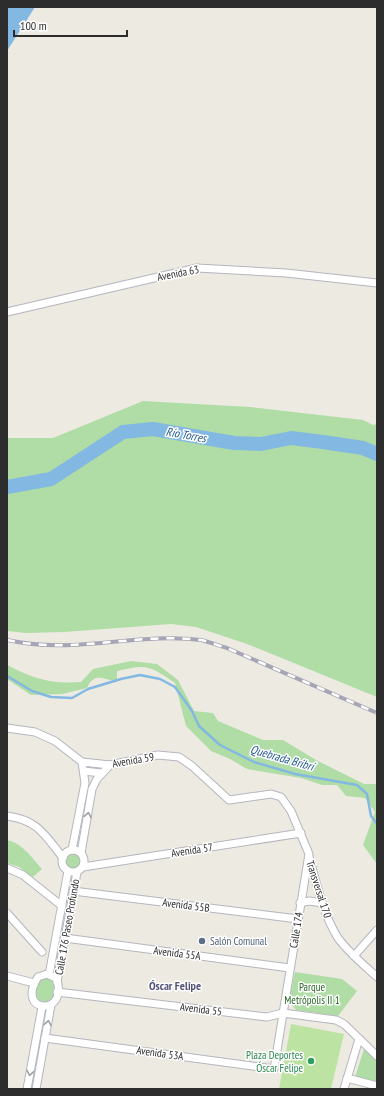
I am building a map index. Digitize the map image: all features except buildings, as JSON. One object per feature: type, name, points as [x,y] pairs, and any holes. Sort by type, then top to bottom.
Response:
[{"type":"street","name":"Avenida 63","points":[[7,312],[197,268],[286,273],[377,283]]},
{"type":"street","points":[[7,728],[35,732],[55,741],[82,762],[85,783],[72,850],[63,858]]},
{"type":"street","name":"Avenida 59","points":[[82,762],[110,765],[158,755],[179,757],[192,766],[229,800],[271,794],[281,797]]},
{"type":"street","points":[[7,816],[27,820],[36,825],[63,858],[63,866],[68,871],[80,870],[84,860],[81,853],[92,789],[101,773],[110,765]]},
{"type":"street","points":[[84,771],[101,773]]},
{"type":"street","name":"Calle 174","points":[[274,1069],[308,854],[301,833],[291,811],[281,797]]},
{"type":"street","name":"Avenida 57","points":[[80,870],[301,833]]},
{"type":"street","points":[[72,850],[81,853]]},
{"type":"street","name":"Transversal 170","points":[[308,854],[322,904],[339,938],[354,956],[377,978]]},
{"type":"street","points":[[7,868],[24,875],[62,906]]},
{"type":"street","name":"Calle 176 Paseo Profundo","points":[[57,982],[73,891],[80,870]]},
{"type":"street","name":"Calle 176 Paseo Profundo","points":[[49,974],[68,871]]},
{"type":"street","name":"Avenida 55B","points":[[73,891],[298,919]]},
{"type":"street","points":[[300,903],[309,901],[322,904]]},
{"type":"street","points":[[7,913],[42,952]]},
{"type":"street","points":[[354,956],[377,930]]},
{"type":"street","name":"Avenida 55A","points":[[65,938],[290,968]]},
{"type":"street","points":[[36,1089],[51,1005],[57,992],[57,982],[53,976],[49,974],[42,975],[34,983],[32,993],[33,1000],[42,1007],[51,1005]]},
{"type":"street","points":[[7,976],[34,983]]},
{"type":"street","name":"Avenida 55","points":[[57,992],[267,1017],[283,1013],[336,1020],[344,1024],[358,1039]]},
{"type":"street","points":[[27,1089],[42,1007]]},
{"type":"street","name":"Avenida 53A","points":[[45,1038],[274,1069]]},
{"type":"street","points":[[344,1089],[358,1039],[377,1056]]},
{"type":"street","points":[[347,1078],[377,1086]]},
{"type":"green space","points":[[143,401],[250,407],[363,420],[373,425],[377,424],[377,697],[247,644],[196,627],[171,624],[64,632],[26,633],[7,631],[7,438],[53,438]]},
{"type":"green space","points":[[131,661],[157,664],[178,680],[194,711],[213,713],[218,721],[263,740],[283,740],[316,760],[364,784],[377,784],[377,864],[363,845],[375,812],[365,798],[346,796],[337,785],[322,785],[301,778],[247,769],[230,759],[211,751],[186,726],[175,683],[153,669],[135,667],[117,671],[117,682],[103,678],[96,678],[87,688],[62,694],[31,695],[7,679],[7,665],[42,680],[81,682],[93,669]]},
{"type":"green space","points":[[7,840],[22,848],[42,869],[33,877],[19,867],[7,863]]},
{"type":"green space","points":[[73,853],[79,856],[82,862],[79,868],[73,871],[67,868],[64,862],[67,856]]},
{"type":"green space","name":"Parque Metrópolis II 1","points":[[295,972],[342,979],[357,991],[338,1016],[296,1010],[289,1001]]},
{"type":"green space","points":[[47,977],[52,978],[56,986],[54,999],[43,1004],[36,999],[35,989],[40,979]]},
{"type":"green space","name":"Plaza Deportes Óscar Felipe","points":[[291,1024],[344,1034],[331,1089],[279,1089]]},
{"type":"green space","points":[[364,1049],[377,1061],[377,1084],[355,1077]]},
{"type":"water","points":[[7,7],[35,7],[7,51]]},
{"type":"waterway","name":"Río Torres","points":[[7,487],[51,479],[123,432],[153,429],[234,443],[261,444],[291,438],[363,448],[377,454]]},
{"type":"waterway","name":"Quebrada Bribrí","points":[[7,676],[32,691],[51,697],[72,698],[88,689],[121,679],[140,675],[160,679],[175,687],[192,711],[199,726],[220,745],[254,762],[295,774],[357,785],[367,794],[371,816],[377,824]]},
{"type":"railway","points":[[7,640],[32,644],[56,645],[177,638],[201,640],[227,648],[377,713]]},
{"type":"place","name":"Salón Comunal","points":[[202,941]]},
{"type":"place","name":"Plaza Deportes Óscar Felipe","points":[[311,1061]]},
{"type":"district","name":"Óscar Felipe","points":[[175,986]]}]
